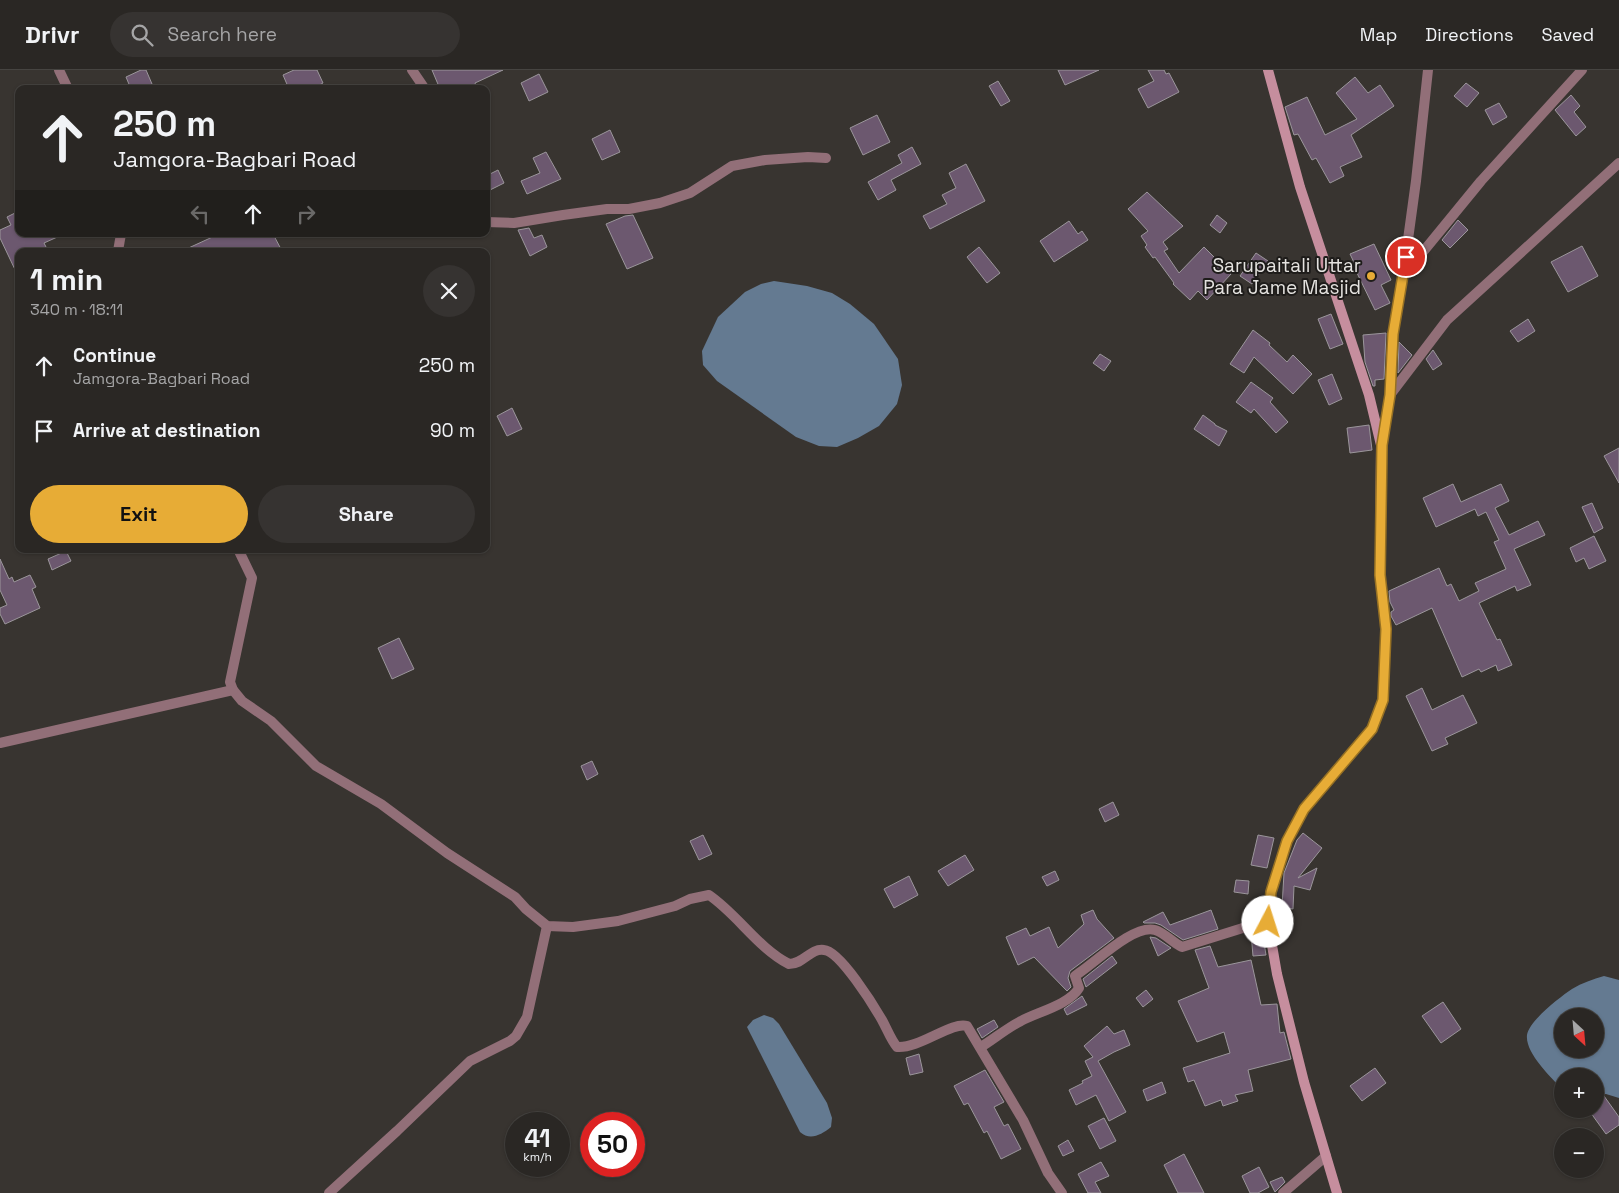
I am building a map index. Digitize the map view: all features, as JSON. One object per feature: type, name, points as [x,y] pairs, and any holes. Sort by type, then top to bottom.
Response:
[{"type":"main road","points":[[1268,70],[1300,187],[1369,395],[1382,445],[1380,575],[1386,629],[1383,700],[1372,729],[1304,809],[1287,841],[1271,892],[1268,922],[1277,974],[1304,1082],[1337,1193]]},
{"type":"street","points":[[58,70],[66,85]]},
{"type":"street","points":[[412,70],[422,85]]},
{"type":"street","points":[[1382,445],[1390,395],[1393,334],[1403,276],[1428,70]]},
{"type":"street","points":[[1403,276],[1481,181],[1582,70]]},
{"type":"street","points":[[490,222],[514,224],[563,215],[660,203],[690,193],[732,166],[765,160],[808,157],[826,158]]},
{"type":"street","points":[[1390,395],[1447,320],[1619,163]]},
{"type":"street","points":[[240,553],[252,578],[230,682],[233,690],[242,701],[271,721],[316,766],[380,804],[447,853],[514,897],[547,926],[573,927],[618,921],[709,895],[722,904],[767,948],[786,962],[797,963],[814,951],[820,950],[830,952],[842,961],[881,1018],[897,1048],[917,1044],[958,1025],[967,1026],[1023,1120],[1048,1173],[1062,1193]]},
{"type":"street","points":[[0,743],[233,690]]},
{"type":"street","points":[[981,1047],[1020,1021],[1049,1009],[1077,991],[1079,985],[1076,976],[1079,973],[1112,946],[1142,931],[1155,930],[1182,947],[1268,922]]},
{"type":"street","points":[[328,1193],[397,1131],[470,1061],[516,1036],[527,1017],[547,926]]},
{"type":"street","points":[[1283,1193],[1326,1156]]},
{"type":"water","points":[[774,281],[807,286],[832,293],[850,304],[874,324],[898,359],[902,385],[897,404],[879,426],[837,447],[819,446],[796,437],[717,381],[703,365],[702,351],[718,317],[745,292],[761,284]]},
{"type":"water","points":[[1604,976],[1619,980],[1619,1098],[1604,1094],[1604,1068],[1554,1068],[1554,1080],[1534,1057],[1527,1042],[1527,1035],[1533,1023],[1560,998],[1584,983]]},
{"type":"water","points":[[764,1015],[773,1018],[779,1024],[827,1103],[832,1118],[831,1127],[816,1136],[804,1135],[800,1132],[747,1027],[753,1020]]},
{"type":"building","points":[[141,70],[146,70],[152,84],[129,85],[126,77]]},
{"type":"building","points":[[294,70],[317,70],[323,83],[319,85],[287,85],[283,75]]},
{"type":"building","points":[[432,70],[503,70],[475,83],[476,85],[438,85]]},
{"type":"building","points":[[1058,70],[1099,70],[1065,85]]},
{"type":"building","points":[[1148,70],[1164,70],[1166,74],[1169,73],[1179,92],[1148,108],[1138,89],[1154,81]]},
{"type":"building","points":[[539,74],[548,92],[529,101],[521,83]]},
{"type":"building","points":[[1355,77],[1368,93],[1380,85],[1394,106],[1351,135],[1362,157],[1340,167],[1344,176],[1330,183],[1316,158],[1312,160],[1298,134],[1294,135],[1285,107],[1307,97],[1325,135],[1357,119],[1336,93]]},
{"type":"building","points":[[998,81],[1010,101],[1001,106],[989,86]]},
{"type":"building","points":[[1466,83],[1479,93],[1467,107],[1454,96]]},
{"type":"building","points":[[1571,95],[1580,106],[1574,112],[1586,127],[1576,136],[1555,110]]},
{"type":"building","points":[[1499,103],[1507,117],[1493,125],[1485,110]]},
{"type":"building","points":[[877,115],[890,142],[863,155],[850,128]]},
{"type":"building","points":[[610,130],[620,152],[602,160],[592,139]]},
{"type":"building","points":[[912,147],[921,164],[891,180],[896,190],[878,200],[868,182],[902,163],[898,155]]},
{"type":"building","points":[[546,152],[561,179],[527,194],[521,181],[540,173],[533,158]]},
{"type":"building","points":[[966,164],[985,201],[930,229],[923,216],[947,204],[942,195],[956,188],[949,173]]},
{"type":"building","points":[[498,170],[504,183],[490,190],[490,174]]},
{"type":"building","points":[[1147,192],[1183,226],[1163,242],[1168,249],[1164,251],[1179,273],[1204,247],[1231,274],[1207,300],[1198,291],[1190,300],[1173,284],[1155,257],[1153,258],[1145,247],[1147,245],[1141,236],[1148,231],[1128,209]]},
{"type":"building","points":[[15,213],[15,237],[57,237],[44,243],[46,248],[15,248],[15,270],[0,238],[0,230],[11,225],[7,217]]},
{"type":"building","points":[[633,215],[653,258],[627,269],[606,224],[625,216]]},
{"type":"building","points":[[1217,215],[1227,223],[1220,233],[1210,225]]},
{"type":"building","points":[[1458,220],[1468,230],[1450,248],[1442,240]]},
{"type":"building","points":[[1069,221],[1078,234],[1082,231],[1088,240],[1054,262],[1040,241]]},
{"type":"building","points":[[529,228],[534,238],[542,235],[547,247],[530,256],[518,230]]},
{"type":"building","points":[[212,237],[275,237],[280,248],[189,248]]},
{"type":"building","points":[[1374,244],[1391,280],[1381,285],[1390,303],[1375,310],[1350,254]]},
{"type":"building","points":[[1582,246],[1598,276],[1568,292],[1551,262]]},
{"type":"building","points":[[979,247],[1000,273],[987,283],[967,257]]},
{"type":"building","points":[[1256,253],[1268,261],[1252,284],[1240,276]]},
{"type":"building","points":[[1331,314],[1343,344],[1330,349],[1318,319]]},
{"type":"building","points":[[1528,319],[1535,331],[1518,342],[1510,331]]},
{"type":"building","points":[[1253,330],[1270,343],[1269,345],[1287,362],[1293,355],[1312,374],[1293,394],[1254,357],[1244,373],[1230,364]]},
{"type":"building","points":[[1386,333],[1384,379],[1375,380],[1375,386],[1373,386],[1365,362],[1363,335]]},
{"type":"building","points":[[1399,342],[1412,355],[1398,373]]},
{"type":"building","points":[[1433,350],[1442,364],[1433,370],[1426,359]]},
{"type":"building","points":[[1100,354],[1111,361],[1104,371],[1093,363]]},
{"type":"building","points":[[1332,374],[1342,399],[1329,405],[1318,380]]},
{"type":"building","points":[[1251,382],[1273,398],[1270,402],[1288,422],[1276,433],[1254,409],[1251,413],[1236,402]]},
{"type":"building","points":[[512,408],[522,429],[507,436],[497,416]]},
{"type":"building","points":[[1203,415],[1215,425],[1227,431],[1219,446],[1194,429]]},
{"type":"building","points":[[1369,425],[1372,450],[1350,453],[1347,428]]},
{"type":"building","points":[[1619,448],[1619,483],[1604,456]]},
{"type":"building","points":[[1453,484],[1461,502],[1501,484],[1509,501],[1495,508],[1509,535],[1538,521],[1545,535],[1514,549],[1531,585],[1517,591],[1515,586],[1479,603],[1497,640],[1500,639],[1512,665],[1498,671],[1496,665],[1481,672],[1479,669],[1462,677],[1432,608],[1396,625],[1391,616],[1391,612],[1394,610],[1390,602],[1389,591],[1439,568],[1447,586],[1451,584],[1459,601],[1479,591],[1475,583],[1506,569],[1494,542],[1499,540],[1486,512],[1478,516],[1475,509],[1436,527],[1423,498]]},
{"type":"building","points":[[1592,503],[1603,528],[1594,533],[1582,507]]},
{"type":"building","points":[[1594,536],[1606,561],[1589,569],[1584,558],[1576,562],[1570,548]]},
{"type":"building","points":[[62,553],[67,553],[71,561],[52,570],[48,559]]},
{"type":"building","points":[[0,559],[9,579],[12,577],[14,582],[30,575],[36,587],[32,589],[40,608],[5,624],[0,614],[0,608],[7,605],[0,590]]},
{"type":"building","points":[[399,638],[414,669],[392,679],[378,648]]},
{"type":"building","points":[[1422,688],[1432,710],[1463,695],[1477,723],[1445,738],[1448,744],[1432,751],[1406,696]]},
{"type":"building","points":[[592,761],[598,774],[587,780],[581,766]]},
{"type":"building","points":[[1113,802],[1119,815],[1105,822],[1099,809]]},
{"type":"building","points":[[1303,833],[1322,848],[1298,878],[1317,868],[1310,890],[1294,886],[1293,909],[1282,907],[1284,873],[1297,840]]},
{"type":"building","points":[[703,835],[712,854],[699,860],[690,841]]},
{"type":"building","points":[[1258,835],[1274,838],[1267,868],[1251,865]]},
{"type":"building","points":[[965,855],[974,870],[948,886],[938,871]]},
{"type":"building","points":[[1055,871],[1059,880],[1047,886],[1042,877]]},
{"type":"building","points":[[909,876],[918,895],[894,908],[884,889]]},
{"type":"building","points":[[1236,880],[1249,881],[1248,894],[1234,892]]},
{"type":"building","points":[[1093,910],[1097,919],[1114,938],[1070,971],[1068,978],[1071,987],[1067,991],[1034,957],[1018,965],[1006,937],[1026,928],[1030,936],[1049,927],[1058,948],[1084,924],[1081,915]]},
{"type":"building","points":[[1211,910],[1218,929],[1183,940],[1161,925],[1143,922],[1163,912],[1170,925]]},
{"type":"building","points":[[1262,930],[1266,955],[1253,956],[1251,933]]},
{"type":"building","points":[[1150,937],[1156,938],[1171,948],[1158,956]]},
{"type":"building","points":[[1210,946],[1218,967],[1251,960],[1261,1005],[1277,1004],[1280,1033],[1284,1032],[1291,1059],[1248,1070],[1253,1091],[1235,1095],[1238,1101],[1223,1106],[1221,1100],[1205,1106],[1194,1080],[1188,1082],[1183,1068],[1230,1053],[1224,1032],[1197,1042],[1178,1001],[1209,988],[1195,950]]},
{"type":"building","points":[[1112,956],[1117,963],[1086,987],[1083,979]]},
{"type":"building","points":[[1146,990],[1153,999],[1143,1007],[1136,998]]},
{"type":"building","points":[[1082,996],[1087,1005],[1067,1015],[1064,1009]]},
{"type":"building","points":[[1443,1002],[1461,1029],[1441,1043],[1422,1016]]},
{"type":"building","points":[[994,1020],[998,1027],[982,1038],[977,1029]]},
{"type":"building","points":[[1107,1026],[1114,1034],[1124,1030],[1130,1045],[1098,1061],[1126,1112],[1109,1121],[1096,1095],[1076,1105],[1069,1090],[1092,1076],[1085,1061],[1093,1057],[1084,1046]]},
{"type":"building","points":[[919,1054],[923,1072],[910,1075],[906,1058]]},
{"type":"building","points":[[1375,1068],[1386,1083],[1362,1101],[1350,1086]]},
{"type":"building","points":[[985,1070],[1004,1102],[994,1107],[1004,1126],[1008,1124],[1021,1149],[1001,1159],[987,1131],[984,1133],[968,1103],[964,1105],[954,1086]]},
{"type":"building","points":[[1162,1082],[1166,1093],[1147,1101],[1143,1090]]},
{"type":"building","points":[[1604,1096],[1619,1117],[1619,1125],[1606,1134],[1604,1128],[1602,1128],[1594,1118],[1604,1118]]},
{"type":"building","points":[[1104,1118],[1116,1141],[1100,1149],[1088,1126]]},
{"type":"building","points":[[1068,1140],[1074,1151],[1063,1156],[1058,1146]]},
{"type":"building","points":[[1184,1154],[1204,1193],[1178,1193],[1164,1165]]},
{"type":"building","points":[[1101,1162],[1109,1176],[1095,1182],[1101,1193],[1088,1193],[1078,1174]]},
{"type":"building","points":[[1259,1167],[1269,1187],[1258,1193],[1250,1193],[1242,1176]]},
{"type":"building","points":[[1282,1177],[1285,1182],[1275,1192],[1270,1182]]},
{"type":"place","name":"Sarupaitali Uttar Para Jame Masjid","points":[[1371,276]]},
{"type":"route","points":[[1268,922],[1271,892],[1287,841],[1304,809],[1366,738],[1372,729],[1383,700],[1386,629],[1380,575],[1382,445],[1390,395],[1393,334],[1406,257]]}]
